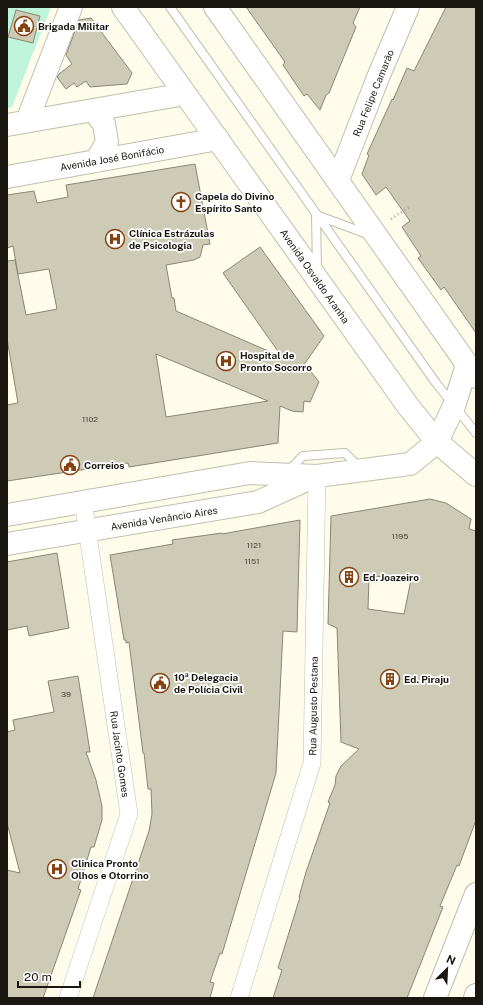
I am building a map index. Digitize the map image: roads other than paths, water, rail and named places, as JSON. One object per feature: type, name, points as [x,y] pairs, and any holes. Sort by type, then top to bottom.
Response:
[{"type":"main road","points":[[17,123],[71,7]]},
{"type":"main road","name":"Avenida Osvaldo Aranha","points":[[123,7],[408,406],[437,442],[476,476]]},
{"type":"main road","points":[[215,7],[472,371]]},
{"type":"main road","name":"Rua Felipe Camarão","points":[[338,180],[379,75],[408,7]]},
{"type":"main road","points":[[17,123],[185,94]]},
{"type":"main road","points":[[93,110],[104,124],[107,142],[96,161]]},
{"type":"main road","name":"Avenida José Bonifácio","points":[[7,177],[218,139]]},
{"type":"main road","name":"Avenida Venâncio Aires","points":[[7,515],[250,473],[317,476],[410,464],[437,442],[472,371]]},
{"type":"main road","name":"Avenida Venâncio Aires","points":[[7,544],[258,502],[317,476]]},
{"type":"main road","points":[[435,998],[476,894]]},
{"type":"street","name":"Rua Augusto Pestana","points":[[239,998],[312,763],[317,476]]},
{"type":"street","name":"Rua Jacinto Gomes","points":[[68,998],[129,814],[83,502]]},
{"type":"lane","points":[[170,7],[436,383],[476,433]]},
{"type":"lane","points":[[316,215],[380,239]]},
{"type":"lane","points":[[316,215],[317,278]]},
{"type":"lane","points":[[454,406],[476,423]]},
{"type":"lane","points":[[454,406],[476,427]]},
{"type":"lane","points":[[285,474],[294,463],[303,456],[345,453],[362,470]]},
{"type":"place","name":"Brigada Militar","points":[[24,26]]},
{"type":"place","name":"Capela do Divino Espírito Santo","points":[[181,202]]},
{"type":"place","name":"Clínica Estrázulas de Psicologia","points":[[115,239]]},
{"type":"place","name":"Hospital de Pronto Socorro","points":[[226,361]]},
{"type":"place","name":"Correios","points":[[70,465]]},
{"type":"place","name":"Ed. Joazeiro","points":[[349,577]]},
{"type":"place","name":"Ed. Piraju","points":[[390,679]]},
{"type":"place","name":"10ª Delegacia de Polícia Civil","points":[[160,683]]},
{"type":"place","name":"Clinica Pronto Olhos e Otorrino","points":[[57,869]]}]
